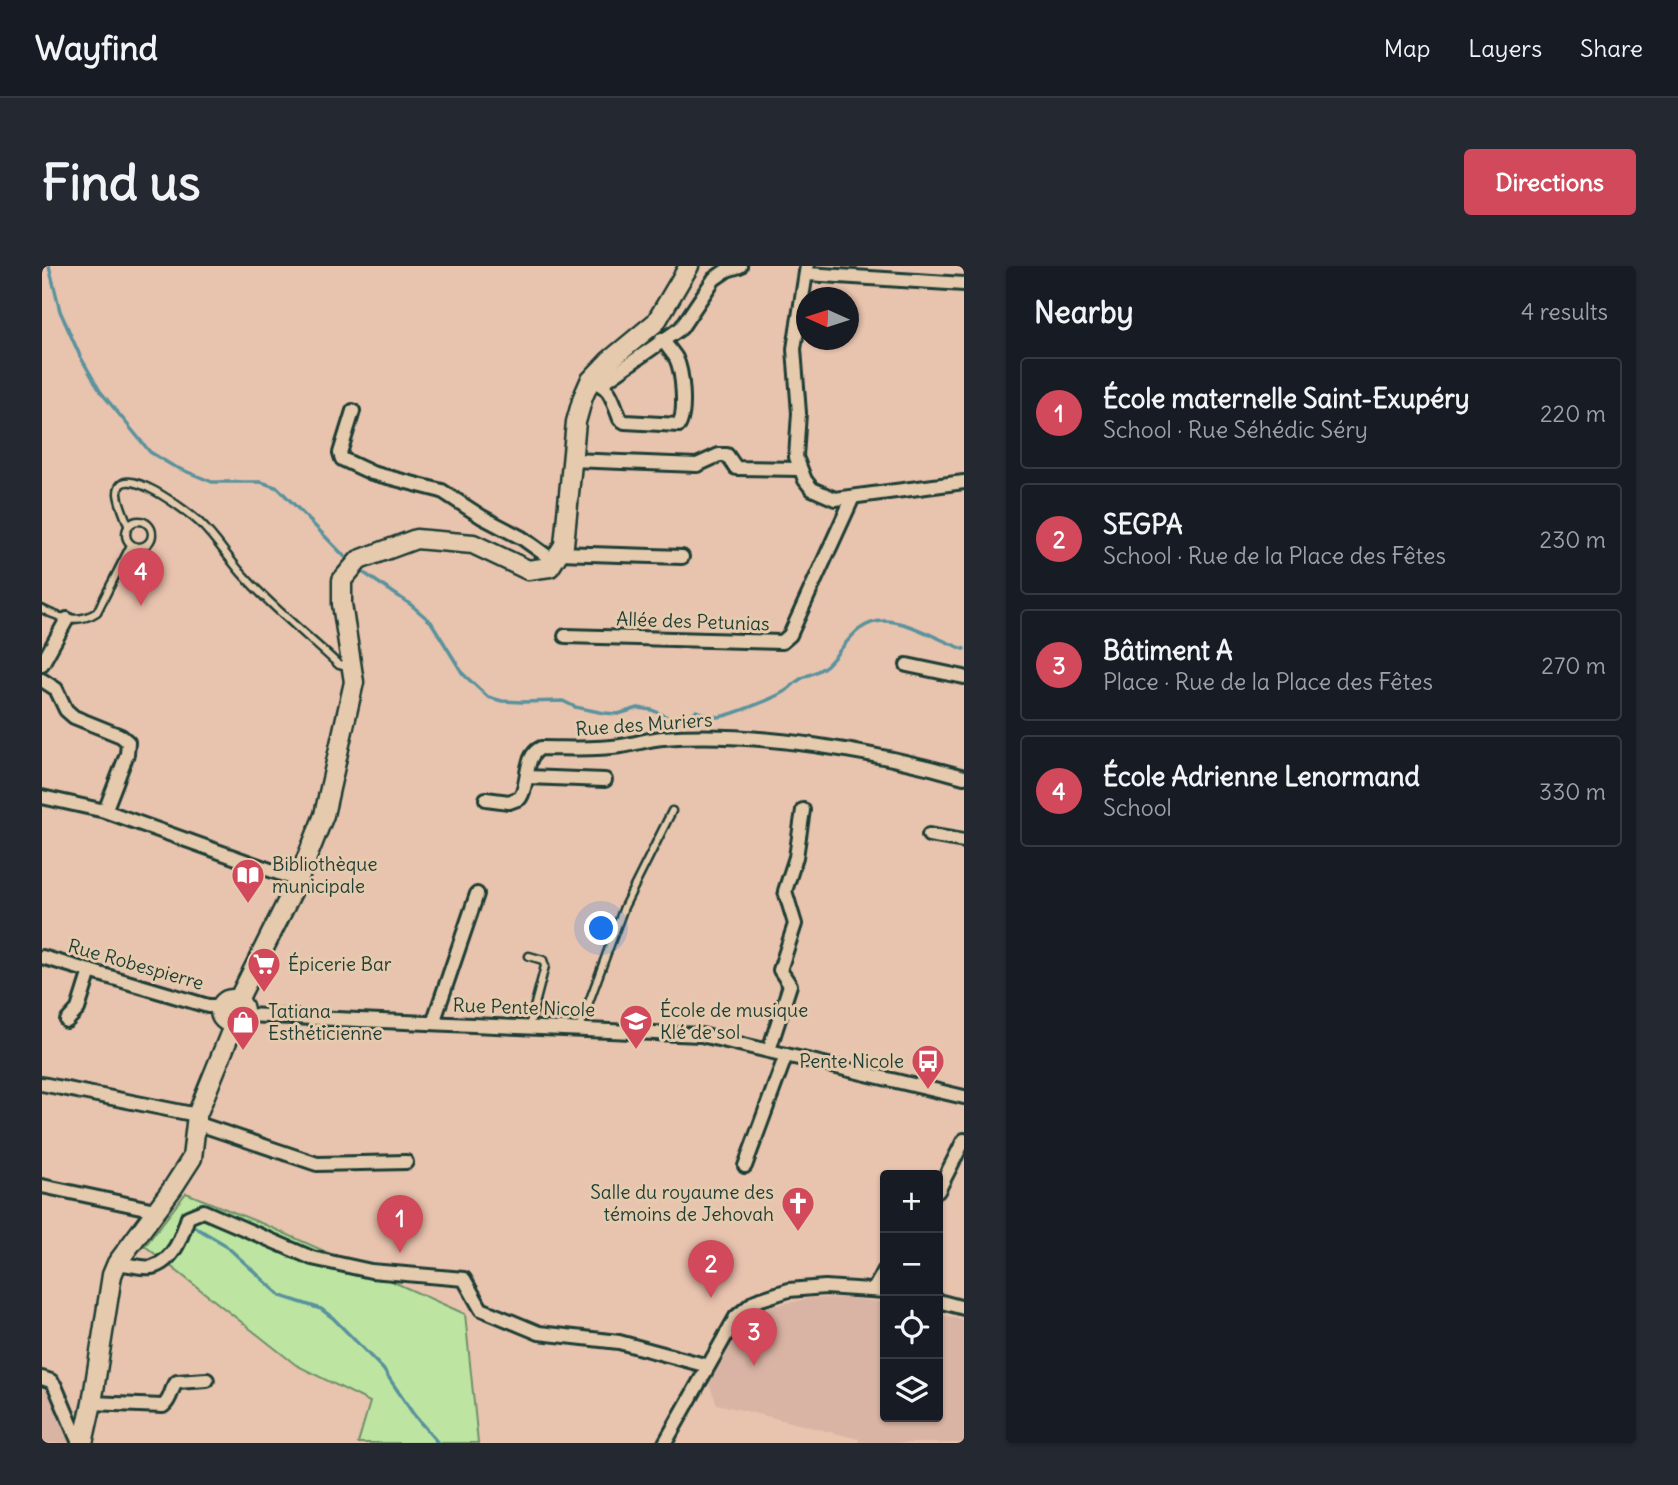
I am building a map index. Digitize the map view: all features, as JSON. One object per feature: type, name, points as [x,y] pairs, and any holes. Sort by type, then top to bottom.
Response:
[{"type":"main road","points":[[81,1443],[92,1403],[117,1263],[192,1158],[197,1119],[324,814],[354,682],[342,604],[342,580],[359,560],[416,539],[473,544],[528,570],[550,567],[564,545],[579,404],[610,360],[656,322],[690,266]]},
{"type":"main road","points":[[220,1006],[223,1020],[239,1013]]},
{"type":"street","points":[[662,340],[677,360],[683,418],[678,425],[625,422],[620,419],[609,391],[595,383],[662,340],[681,328],[714,279],[727,270],[740,266]]},
{"type":"street","points":[[964,284],[807,270],[794,349],[799,413],[796,457],[812,489],[820,495],[835,499],[964,482]]},
{"type":"street","points":[[353,411],[340,453],[342,459],[372,473],[442,491],[482,517],[556,557],[682,557]]},
{"type":"street","points":[[572,460],[697,465],[719,455],[727,456],[736,468],[800,469]]},
{"type":"street","name":"Allée des Petunias","points":[[565,636],[782,642],[790,635],[853,497]]},
{"type":"street","points":[[42,664],[67,619]]},
{"type":"street","points":[[907,665],[964,677]]},
{"type":"street","points":[[42,680],[56,689],[66,710],[74,717],[121,736],[128,742],[127,754],[104,811]]},
{"type":"street","name":"Rue des Muriers","points":[[486,799],[509,802],[520,799],[525,790],[531,757],[541,748],[610,747],[662,738],[724,737],[793,743],[891,760],[964,778]]},
{"type":"street","points":[[527,777],[605,780]]},
{"type":"street","points":[[42,797],[104,811],[298,880]]},
{"type":"street","points":[[769,1050],[790,985],[780,970],[795,924],[785,891],[796,858],[803,810]]},
{"type":"street","points":[[929,835],[964,841]]},
{"type":"street","points":[[433,1023],[477,894]]},
{"type":"street","name":"Rue Robespierre","points":[[42,957],[208,1006],[220,1006]]},
{"type":"street","points":[[67,1021],[78,1009],[90,971]]},
{"type":"street","name":"Rue Pente Nicole","points":[[239,1013],[701,1035],[964,1097]]},
{"type":"street","points":[[746,1166],[786,1055]]},
{"type":"street","points":[[42,1084],[197,1119],[317,1164],[406,1162]]},
{"type":"street","points":[[943,1181],[964,1140]]},
{"type":"street","points":[[42,1186],[155,1210]]},
{"type":"street","points":[[117,1263],[151,1267],[170,1257],[188,1217],[202,1211],[312,1258],[371,1271],[464,1279],[481,1310],[539,1334],[619,1342],[708,1366]]},
{"type":"street","points":[[668,1442],[736,1317],[755,1301],[803,1289],[825,1287],[880,1290]]},
{"type":"street","points":[[943,1302],[964,1308]]},
{"type":"street","points":[[42,1378],[51,1381],[55,1386],[81,1443]]},
{"type":"street","points":[[92,1403],[163,1406],[169,1401],[173,1386],[177,1382],[207,1380]]},
{"type":"lane","points":[[128,525],[139,520],[149,525],[152,531],[148,544],[138,547],[131,545],[125,537],[128,525],[118,495],[120,486],[133,481],[172,502],[200,523],[245,578],[339,665],[354,670]]},
{"type":"lane","points":[[42,609],[67,619],[89,618],[97,612],[131,545]]},
{"type":"lane","points":[[579,1029],[624,907],[672,811]]},
{"type":"lane","points":[[529,956],[543,960],[545,966],[529,1027]]},
{"type":"shaded area","points":[[811,1298],[851,1298],[880,1302],[880,1422],[943,1422],[943,1315],[964,1320],[964,1443],[858,1443],[859,1439],[717,1404],[708,1381],[738,1330],[763,1308]]},
{"type":"shaded area","points":[[42,1385],[53,1390],[56,1395],[72,1443],[42,1443]]},
{"type":"green space","points":[[186,1193],[268,1226],[465,1314],[478,1443],[358,1443],[370,1402],[296,1365],[145,1246]]},
{"type":"waterway","points":[[49,266],[60,311],[80,356],[100,391],[150,452],[173,466],[212,482],[261,482],[278,488],[347,559]]},
{"type":"waterway","points":[[364,573],[410,604],[431,622],[463,674],[488,697],[502,701],[563,701],[575,707],[618,714],[638,708],[652,710],[674,720],[687,717],[696,711],[717,717],[764,702],[824,668],[858,630],[874,622],[904,624],[964,649]]},
{"type":"waterway","points":[[193,1226],[224,1244],[281,1296],[321,1309],[333,1318],[383,1369],[414,1415],[438,1443]]},
{"type":"place","name":"École Adrienne Lenormand","points":[[141,606]]},
{"type":"place","name":"Bibliothèque municipale","points":[[248,905]]},
{"type":"place","name":"Épicerie Bar","points":[[264,994]]},
{"type":"place","name":"École de musique Klé de sol","points":[[636,1051]]},
{"type":"place","name":"Tatiana Esthéticienne","points":[[243,1052]]},
{"type":"place","name":"Pente Nicole","points":[[928,1091]]},
{"type":"place","name":"Salle du royaume des témoins de Jehovah","points":[[798,1233]]},
{"type":"place","name":"École maternelle Saint-Exupéry","points":[[400,1253]]},
{"type":"place","name":"SEGPA","points":[[711,1298]]},
{"type":"place","name":"Bâtiment A","points":[[754,1366]]}]
